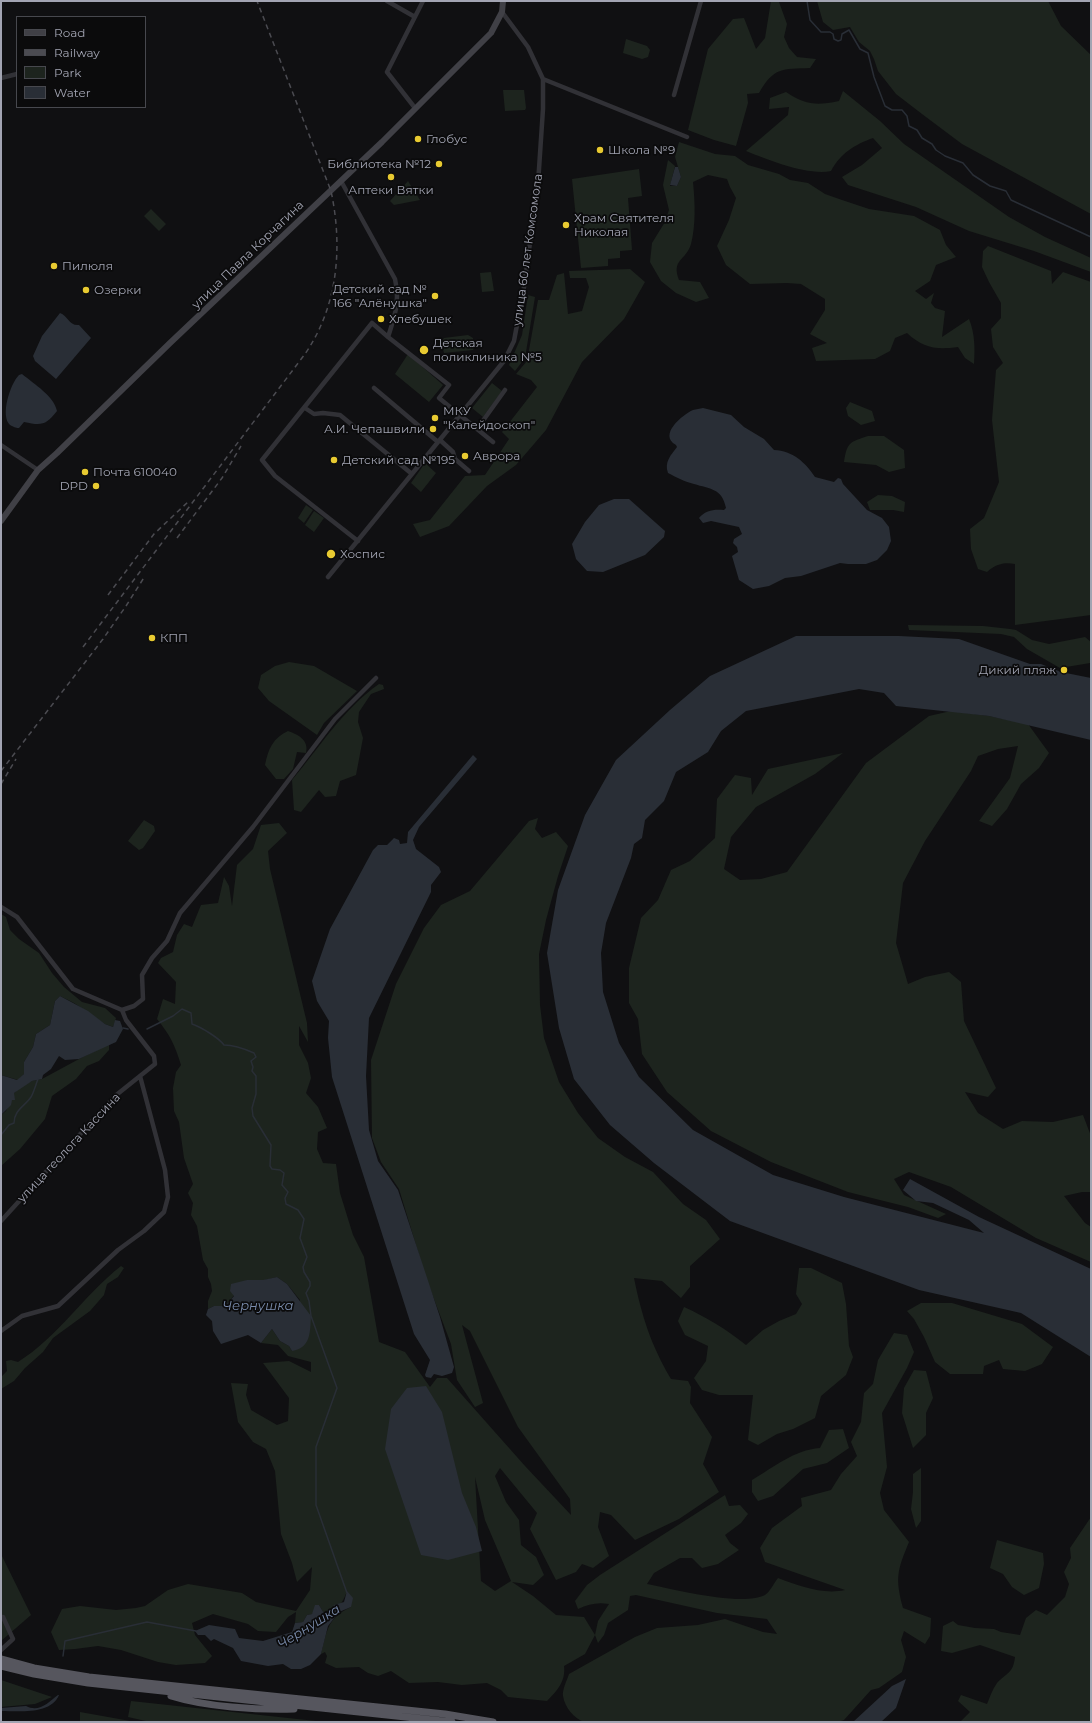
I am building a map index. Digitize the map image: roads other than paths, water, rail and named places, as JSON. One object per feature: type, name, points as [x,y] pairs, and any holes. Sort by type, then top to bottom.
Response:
[{"type":"highway","points":[[1,1659],[34,1668],[89,1677],[437,1713],[493,1722]]},
{"type":"highway","points":[[1,1666],[59,1679],[452,1722]]},
{"type":"main road","name":"улица Павла Корчагина","points":[[1,521],[38,470],[341,181],[491,33],[502,12],[504,1]]},
{"type":"street","points":[[387,1],[415,17]]},
{"type":"street","points":[[415,108],[387,72],[423,1]]},
{"type":"street","points":[[674,95],[701,1]]},
{"type":"street","name":"улица 60 лет Комсомола","points":[[328,577],[504,361],[514,341],[524,288],[538,184],[543,122],[543,79],[528,47],[502,12]]},
{"type":"street","points":[[1,78],[16,74]]},
{"type":"street","points":[[543,79],[687,136]]},
{"type":"street","points":[[341,181],[394,279],[397,297],[396,312],[388,336]]},
{"type":"street","points":[[358,541],[275,476],[262,460],[306,408],[372,323],[449,385],[439,398],[459,416],[493,442]]},
{"type":"street","points":[[374,388],[453,452],[455,459],[469,471]]},
{"type":"street","points":[[477,429],[505,390]]},
{"type":"street","points":[[306,408],[314,414],[323,413],[340,415],[412,474]]},
{"type":"street","points":[[1,445],[38,470]]},
{"type":"street","points":[[275,476],[278,472]]},
{"type":"street","points":[[1,907],[17,917],[73,989],[122,1010],[134,1006],[143,999],[142,975],[152,958],[167,941],[180,914],[253,826],[335,719],[376,678]]},
{"type":"street","name":"улица геолога Кассина","points":[[1,1221],[115,1096],[155,1064],[154,1056],[126,1020],[122,1010]]},
{"type":"street","points":[[1,1331],[22,1316],[58,1306],[118,1250],[133,1240],[164,1212],[168,1197],[164,1170],[140,1076]]},
{"type":"street","points":[[1,1650],[12,1639],[2,1615]]},
{"type":"water","points":[[675,167],[678,167],[681,177],[677,186],[670,185]]},
{"type":"water","points":[[60,313],[73,324],[79,325],[91,338],[56,379],[35,361],[33,356],[42,336]]},
{"type":"water","points":[[22,374],[48,395],[57,411],[46,422],[35,424],[24,422],[18,428],[10,425],[7,421],[6,408],[12,385],[19,375]]},
{"type":"water","points":[[703,408],[731,415],[744,427],[764,439],[774,450],[793,455],[798,458],[815,477],[834,482],[838,478],[841,479],[843,484],[867,510],[882,518],[889,527],[891,541],[887,550],[877,560],[866,564],[840,563],[801,576],[785,578],[769,586],[753,589],[739,580],[732,556],[738,552],[737,547],[733,543],[734,539],[742,534],[739,527],[711,521],[703,523],[699,518],[704,513],[710,511],[724,510],[726,508],[722,497],[714,490],[687,482],[668,473],[667,469],[669,459],[677,447],[671,441],[671,431],[683,416],[693,410]]},
{"type":"water","points":[[614,499],[629,499],[665,531],[664,537],[645,555],[603,572],[587,571],[576,559],[572,544],[585,522],[599,505]]},
{"type":"water","points":[[796,636],[899,636],[959,639],[1030,664],[1041,664],[1061,672],[1091,678],[1091,740],[989,716],[896,706],[884,693],[859,689],[746,711],[721,731],[708,752],[676,772],[664,801],[645,820],[642,838],[634,844],[631,858],[606,923],[601,953],[603,992],[619,1043],[639,1077],[693,1130],[773,1175],[844,1197],[984,1233],[969,1220],[933,1203],[916,1201],[903,1190],[910,1179],[979,1217],[1091,1269],[1091,1357],[1021,1313],[919,1290],[730,1221],[654,1163],[610,1125],[574,1079],[559,1028],[547,953],[558,890],[585,815],[616,760],[670,710],[710,676]]},
{"type":"water","points":[[473,755],[477,759],[419,827],[413,840],[416,849],[439,867],[441,872],[431,885],[431,892],[369,1018],[366,1076],[369,1130],[378,1161],[398,1190],[440,1317],[454,1367],[452,1373],[442,1376],[434,1374],[431,1378],[426,1377],[425,1375],[430,1360],[414,1334],[332,1077],[328,1038],[329,1021],[317,1001],[312,981],[330,929],[373,850],[378,845],[387,845],[394,838],[399,840],[400,844],[407,843],[408,832]]},
{"type":"water","points":[[60,996],[88,1011],[105,1024],[113,1027],[115,1020],[120,1021],[123,1029],[116,1042],[79,1059],[65,1060],[59,1056],[51,1069],[43,1075],[42,1079],[32,1081],[14,1093],[15,1100],[12,1100],[11,1105],[1,1115],[1,1075],[17,1080],[24,1074],[24,1062],[33,1047],[36,1034],[50,1025],[55,1001]]},
{"type":"water","name":"Чернушка","points":[[277,1277],[287,1284],[311,1316],[310,1333],[303,1347],[292,1351],[289,1346],[280,1341],[272,1329],[261,1343],[248,1335],[221,1344],[213,1331],[212,1321],[206,1315],[208,1309],[214,1306],[225,1306],[234,1296],[230,1291],[231,1284],[247,1280],[263,1280]]},
{"type":"water","points":[[426,1386],[442,1412],[462,1493],[476,1527],[482,1551],[448,1560],[421,1555],[385,1449],[391,1409],[407,1388]]},
{"type":"water","points":[[347,1591],[353,1598],[351,1607],[339,1612],[328,1626],[321,1654],[310,1665],[301,1669],[291,1669],[283,1664],[268,1666],[241,1661],[233,1648],[214,1639],[211,1641],[205,1635],[198,1635],[195,1631],[209,1625],[235,1629],[239,1638],[263,1641],[292,1632],[295,1623],[303,1622],[307,1615],[312,1614],[315,1605],[319,1605],[325,1615],[330,1613],[334,1605],[344,1602]]},
{"type":"water","points":[[906,1679],[896,1708],[881,1722],[853,1722],[892,1686]]},
{"type":"water","points":[[58,1695],[55,1701],[42,1709],[1,1711],[1,1708],[26,1706],[35,1708],[44,1706]]},
{"type":"waterway","points":[[807,1],[810,20],[821,32],[830,32],[833,34],[834,39],[838,41],[841,40],[842,34],[849,30],[860,49],[868,53],[874,77],[885,106],[892,110],[902,110],[907,116],[909,126],[917,130],[922,138],[932,144],[936,150],[945,156],[963,163],[973,175],[990,186],[1006,191],[1011,200],[1091,237]]},
{"type":"waterway","name":"Чернушка","points":[[147,1029],[173,1016],[182,1009],[191,1013],[192,1024],[210,1033],[224,1045],[236,1046],[247,1050],[254,1053],[256,1057],[251,1061],[253,1067],[252,1071],[256,1076],[256,1094],[252,1108],[253,1116],[271,1145],[270,1166],[272,1169],[280,1170],[284,1173],[282,1185],[288,1192],[285,1198],[286,1204],[298,1210],[304,1219],[300,1238],[307,1257],[303,1267],[304,1272],[310,1282],[310,1286],[306,1293],[309,1301],[311,1316],[337,1388],[316,1447],[316,1505],[347,1593]]},
{"type":"waterway","name":"Чернушка","points":[[123,1028],[128,1029]]},
{"type":"waterway","name":"Чернушка","points":[[1,1135],[9,1125],[14,1123],[14,1119],[18,1111],[31,1097],[38,1079]]},
{"type":"waterway","name":"Чернушка","points":[[63,1656],[65,1641],[147,1622],[196,1631]]},
{"type":"railway","points":[[83,647],[305,354],[316,336],[325,316],[331,296],[337,255],[337,233],[331,191],[257,1]]},
{"type":"railway","points":[[177,538],[222,478],[241,446]]},
{"type":"railway","points":[[108,595],[154,534],[190,500]]},
{"type":"railway","points":[[1,771],[103,639],[145,576]]},
{"type":"railway","points":[[1,784],[16,759]]},
{"type":"place","name":"Глобус","points":[[418,139]]},
{"type":"place","name":"Школа №9","points":[[600,150]]},
{"type":"place","name":"Библиотека №12","points":[[439,164]]},
{"type":"place","name":"Аптеки Вятки","points":[[391,177]]},
{"type":"place","name":"Храм Святителя Николая","points":[[566,225]]},
{"type":"place","name":"Пилюля","points":[[54,266]]},
{"type":"place","name":"Озерки","points":[[86,290]]},
{"type":"place","name":"Детский сад № 166 \"Алёнушка\"","points":[[435,296]]},
{"type":"place","name":"Хлебушек","points":[[381,319]]},
{"type":"place","name":"Детская поликлиника №5","points":[[424,350]]},
{"type":"place","name":"МКУ \"Калейдоскоп\"","points":[[435,418]]},
{"type":"place","name":"А.И. Чепашвили","points":[[433,429]]},
{"type":"place","name":"Аврора","points":[[465,456]]},
{"type":"place","name":"Детский сад №195","points":[[334,460]]},
{"type":"place","name":"Почта 610040","points":[[85,472]]},
{"type":"place","name":"DPD","points":[[96,486]]},
{"type":"place","name":"Хоспис","points":[[331,554]]},
{"type":"place","name":"КПП","points":[[152,638]]},
{"type":"place","name":"Дикий пляж","points":[[1064,670]]}]
